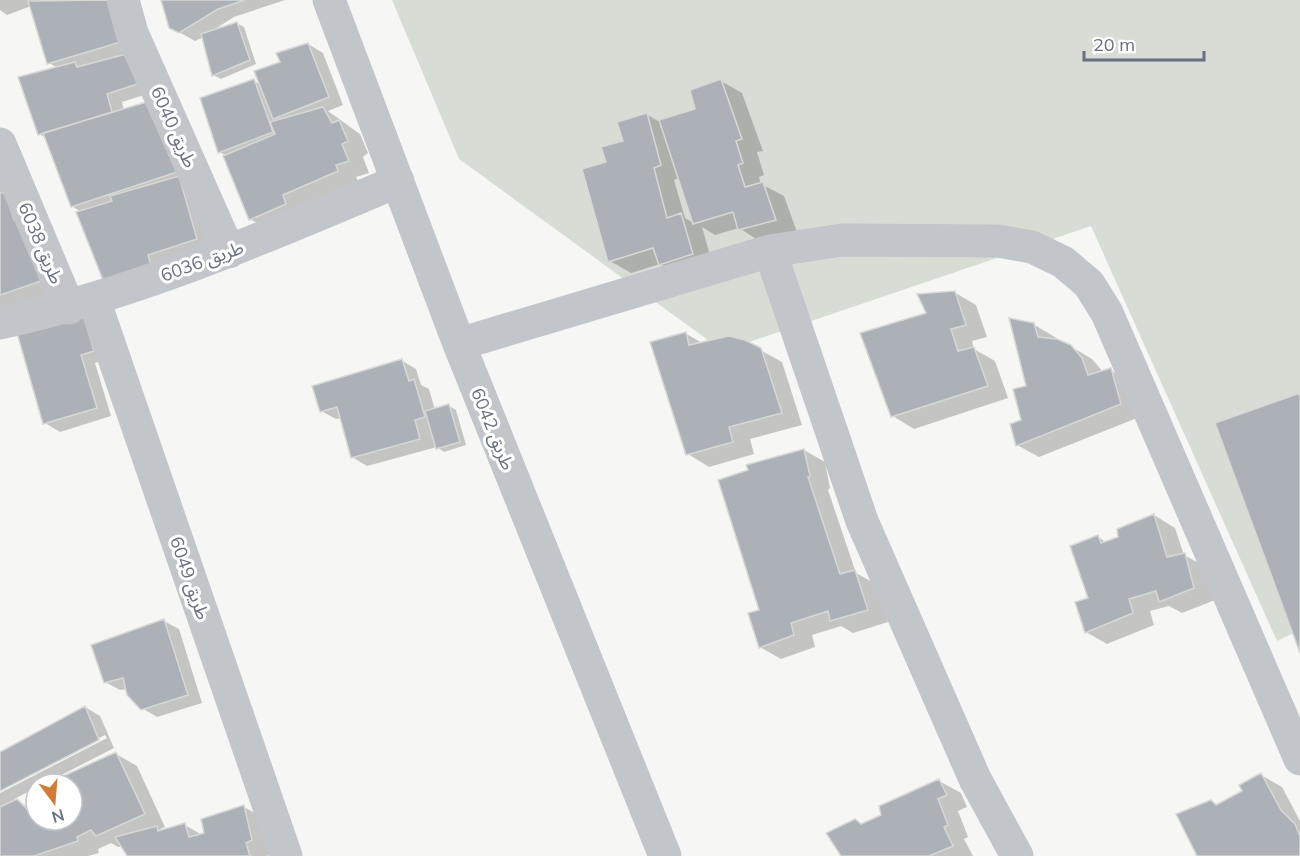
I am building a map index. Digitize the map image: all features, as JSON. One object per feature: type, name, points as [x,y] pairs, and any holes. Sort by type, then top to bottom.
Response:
[{"type":"street","name":"طريق 6040","points":[[123,0],[132,33],[229,252]]},
{"type":"street","name":"طريق 6042","points":[[329,0],[459,344],[665,856]]},
{"type":"street","name":"طريق 6038","points":[[0,144],[81,304]]},
{"type":"street","name":"طريق 6036","points":[[0,323],[81,304],[229,252],[398,181]]},
{"type":"street","points":[[459,344],[770,251],[842,240],[998,241],[1032,247],[1063,262],[1089,284],[1107,313],[1300,759]]},
{"type":"street","points":[[770,251],[862,521],[975,779],[1017,856]]},
{"type":"street","name":"طريق 6049","points":[[81,304],[286,856]]},
{"type":"shaded area","points":[[392,0],[1300,0],[1300,630],[1277,641],[1091,226],[723,351],[459,159]]},
{"type":"building","points":[[110,0],[124,41],[47,64],[28,1]]},
{"type":"building","points":[[161,0],[245,0],[218,9],[179,33],[169,28]]},
{"type":"building","points":[[237,22],[250,60],[212,76],[201,34]]},
{"type":"building","points":[[308,43],[329,97],[273,119],[254,71],[280,62],[276,53]]},
{"type":"building","points":[[134,52],[143,82],[107,94],[112,112],[38,135],[18,77],[75,62],[77,67]]},
{"type":"building","points":[[254,79],[273,132],[218,153],[200,98]]},
{"type":"building","points":[[721,79],[742,139],[736,141],[743,163],[738,165],[745,187],[763,182],[776,220],[738,230],[733,212],[693,224],[659,120],[695,109],[690,90]]},
{"type":"building","points":[[150,101],[177,172],[71,207],[43,133]]},
{"type":"building","points":[[323,107],[332,123],[339,120],[348,141],[342,144],[349,161],[336,165],[338,171],[283,195],[286,204],[249,220],[223,156],[275,134],[270,122]]},
{"type":"building","points":[[647,113],[661,165],[654,168],[667,218],[681,213],[693,254],[659,265],[653,248],[608,262],[582,169],[606,162],[601,147],[623,141],[617,122]]},
{"type":"building","points":[[179,176],[197,239],[148,255],[151,266],[103,280],[76,212],[112,201],[110,196]]},
{"type":"building","points":[[5,192],[14,220],[20,219],[41,281],[0,295],[0,193]]},
{"type":"building","points":[[955,291],[966,325],[951,329],[958,351],[974,347],[988,386],[891,417],[860,333],[926,313],[917,294]]},
{"type":"building","points":[[83,314],[94,351],[81,355],[97,408],[43,424],[17,333]]},
{"type":"building","points":[[1009,318],[1034,323],[1038,337],[1057,339],[1071,345],[1082,358],[1088,375],[1111,368],[1121,404],[1016,446],[1010,424],[1021,420],[1013,389],[1026,386]]},
{"type":"building","points":[[686,332],[689,345],[729,336],[745,340],[761,348],[782,413],[729,427],[733,442],[686,455],[650,342]]},
{"type":"building","points":[[402,359],[409,381],[414,379],[425,417],[415,420],[420,439],[351,458],[337,407],[320,412],[312,386]]},
{"type":"building","points":[[1300,393],[1300,653],[1215,423]]},
{"type":"building","points":[[449,404],[460,442],[436,449],[425,411]]},
{"type":"building","points":[[804,449],[810,476],[808,477],[840,574],[855,570],[868,610],[830,621],[828,611],[791,623],[794,635],[759,648],[748,613],[759,610],[718,480],[748,470],[746,465]]},
{"type":"building","points":[[1154,514],[1167,557],[1185,553],[1194,588],[1159,602],[1156,591],[1129,599],[1133,613],[1085,633],[1075,602],[1088,598],[1070,546],[1098,535],[1101,543],[1118,537],[1117,529]]},
{"type":"building","points":[[164,619],[188,695],[141,710],[127,695],[123,678],[104,683],[91,645]]},
{"type":"building","points":[[85,706],[99,740],[37,772],[24,772],[24,779],[0,791],[0,752]]},
{"type":"building","points":[[116,752],[145,814],[96,836],[91,830],[77,837],[78,841],[34,856],[0,856],[0,807],[17,799],[24,806],[24,832],[84,832],[84,772],[72,772]]},
{"type":"building","points":[[1261,773],[1281,810],[1295,824],[1300,836],[1300,856],[1197,856],[1176,814],[1211,800],[1216,805],[1242,791],[1239,785]]},
{"type":"building","points":[[939,779],[947,795],[938,799],[948,825],[944,827],[953,846],[929,856],[841,856],[826,833],[855,819],[861,824],[881,815],[879,806]]},
{"type":"building","points":[[244,805],[252,840],[246,843],[250,856],[127,856],[115,837],[157,826],[158,831],[185,823],[189,837],[204,833],[201,819]]}]
